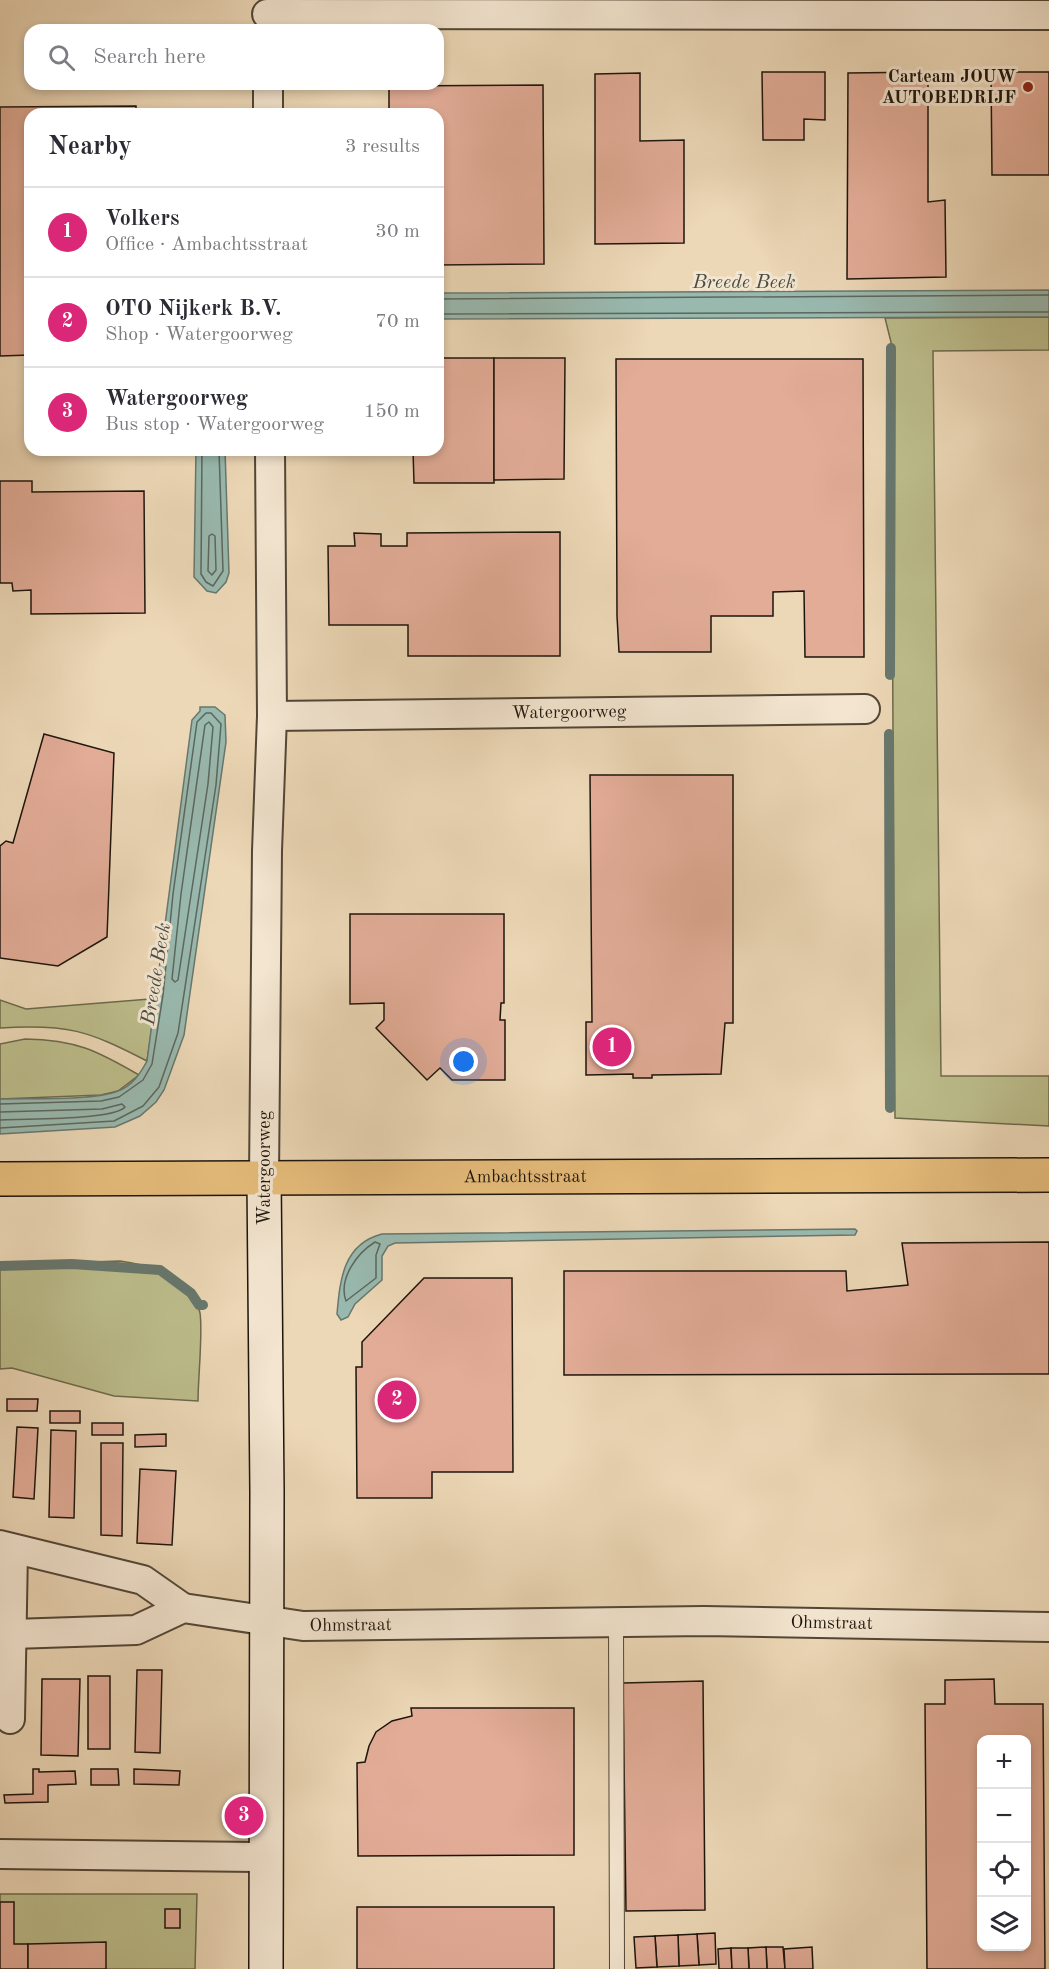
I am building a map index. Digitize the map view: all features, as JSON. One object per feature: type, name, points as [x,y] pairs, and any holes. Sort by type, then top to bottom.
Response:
[{"type":"main road","name":"Ambachtsstraat","points":[[0,1179],[1049,1175]]},
{"type":"street","points":[[267,15],[1049,15]]},
{"type":"street","points":[[268,90],[268,108]]},
{"type":"street","name":"Watergoorweg","points":[[266,1969],[264,1857],[267,1620],[264,1178],[267,851],[272,716],[270,456]]},
{"type":"street","name":"Watergoorweg","points":[[272,716],[865,709]]},
{"type":"street","points":[[10,1719],[12,1634],[7,1548],[143,1580],[183,1608],[267,1620]]},
{"type":"street","points":[[12,1634],[136,1630],[183,1608]]},
{"type":"street","name":"Ohmstraat","points":[[267,1620],[303,1626],[616,1622],[1049,1627]]},
{"type":"street","points":[[0,1854],[264,1857]]},
{"type":"lane","points":[[616,1622],[617,1969]]},
{"type":"green space","points":[[1049,317],[1049,350],[933,351],[941,1076],[1049,1076],[1049,1126],[895,1118],[891,342],[885,318]]},
{"type":"green space","points":[[150,999],[156,1001],[147,1061],[108,1042],[76,1031],[43,1027],[0,1028],[0,1000],[26,1009]]},
{"type":"green space","points":[[25,1039],[72,1044],[85,1048],[139,1075],[118,1091],[101,1095],[0,1099],[0,1044]]},
{"type":"green space","points":[[120,1261],[169,1275],[189,1290],[196,1301],[201,1322],[198,1401],[114,1396],[12,1368],[0,1369],[0,1265]]},
{"type":"green space","points":[[0,1894],[197,1894],[195,1969],[0,1969]]},
{"type":"water","points":[[1049,290],[1049,317],[444,319],[444,293]]},
{"type":"water","points":[[196,456],[225,456],[229,573],[226,582],[216,593],[207,591],[194,577]]},
{"type":"water","points":[[200,707],[215,707],[225,715],[226,742],[184,1035],[164,1090],[156,1102],[140,1116],[115,1127],[0,1134],[0,1099],[78,1098],[107,1094],[123,1089],[131,1083],[147,1061],[192,720],[200,711]]},
{"type":"water","points":[[855,1229],[857,1231],[855,1235],[395,1243],[388,1246],[382,1256],[382,1280],[355,1304],[348,1317],[341,1320],[337,1314],[342,1276],[351,1255],[369,1239],[382,1234]]},
{"type":"building","points":[[762,72],[825,72],[825,120],[804,119],[804,140],[763,140]]},
{"type":"building","points":[[928,72],[928,202],[945,200],[946,277],[847,279],[848,73]]},
{"type":"building","points":[[991,72],[1049,72],[1049,175],[992,175]]},
{"type":"building","points":[[640,73],[640,141],[684,140],[684,243],[595,244],[595,74]]},
{"type":"building","points":[[543,85],[544,264],[444,265],[444,108],[389,108],[389,90],[444,90],[444,86]]},
{"type":"building","points":[[136,106],[136,108],[24,108],[24,355],[0,356],[0,107]]},
{"type":"building","points":[[444,358],[494,358],[494,483],[414,483],[413,456],[444,456]]},
{"type":"building","points":[[494,358],[565,358],[564,479],[494,480]]},
{"type":"building","points":[[616,359],[863,359],[864,657],[805,657],[804,591],[773,592],[773,616],[711,616],[711,652],[619,652]]},
{"type":"building","points":[[0,481],[32,481],[32,492],[144,491],[145,613],[31,614],[31,590],[13,591],[12,583],[0,583]]},
{"type":"building","points":[[560,532],[560,656],[408,656],[408,625],[329,625],[328,546],[355,546],[354,533],[381,534],[381,546],[407,546],[407,533]]},
{"type":"building","points":[[44,734],[114,753],[107,937],[58,966],[0,958],[0,846],[6,841],[13,843]]},
{"type":"building","points":[[590,775],[733,775],[733,1023],[725,1023],[721,1074],[652,1075],[652,1078],[633,1078],[633,1074],[586,1075],[586,1022],[592,1022]]},
{"type":"building","points":[[350,914],[504,914],[504,1003],[501,1003],[500,1020],[505,1020],[505,1080],[452,1080],[440,1068],[427,1080],[376,1028],[384,1020],[384,1003],[350,1004]]},
{"type":"building","points":[[1049,1242],[1049,1374],[564,1375],[564,1271],[846,1271],[847,1291],[908,1285],[902,1243]]},
{"type":"building","points":[[424,1278],[512,1278],[513,1472],[432,1472],[432,1498],[357,1498],[356,1367],[362,1367],[362,1342]]},
{"type":"building","points":[[7,1399],[38,1399],[37,1411],[7,1411]]},
{"type":"building","points":[[50,1411],[80,1411],[80,1423],[50,1423]]},
{"type":"building","points":[[92,1423],[123,1423],[123,1435],[92,1435]]},
{"type":"building","points":[[17,1427],[38,1428],[34,1499],[13,1497]]},
{"type":"building","points":[[51,1430],[76,1431],[74,1518],[49,1517]]},
{"type":"building","points":[[166,1434],[166,1446],[135,1447],[135,1435]]},
{"type":"building","points":[[101,1443],[123,1443],[122,1536],[101,1535]]},
{"type":"building","points":[[140,1469],[176,1471],[172,1545],[137,1543]]},
{"type":"building","points":[[137,1670],[162,1670],[160,1753],[135,1752]]},
{"type":"building","points":[[88,1676],[110,1676],[110,1749],[88,1749]]},
{"type":"building","points":[[42,1679],[80,1679],[78,1756],[41,1755]]},
{"type":"building","points":[[994,1679],[995,1704],[1043,1704],[1045,1969],[927,1969],[925,1704],[945,1704],[945,1680]]},
{"type":"building","points":[[703,1681],[705,1910],[626,1911],[623,1683]]},
{"type":"building","points":[[411,1708],[574,1708],[574,1855],[358,1856],[357,1763],[365,1762],[376,1732],[392,1721],[412,1716]]},
{"type":"building","points":[[33,1769],[39,1769],[39,1772],[75,1771],[76,1784],[48,1785],[48,1802],[5,1803],[4,1795],[33,1794]]},
{"type":"building","points":[[91,1769],[118,1769],[119,1785],[91,1785]]},
{"type":"building","points":[[134,1769],[180,1771],[179,1785],[134,1784]]},
{"type":"building","points":[[0,1902],[14,1902],[14,1944],[28,1944],[28,1969],[0,1969]]},
{"type":"building","points":[[357,1907],[554,1907],[554,1969],[357,1969]]},
{"type":"building","points":[[165,1909],[180,1909],[180,1928],[165,1928]]},
{"type":"building","points":[[715,1933],[716,1964],[699,1965],[697,1934]]},
{"type":"building","points":[[697,1934],[699,1965],[679,1966],[678,1935]]},
{"type":"building","points":[[678,1935],[679,1966],[657,1967],[655,1936]]},
{"type":"building","points":[[655,1936],[657,1967],[636,1968],[634,1937]]},
{"type":"building","points":[[106,1942],[106,1969],[28,1969],[28,1944]]},
{"type":"building","points":[[766,1947],[783,1947],[785,1969],[767,1969]]},
{"type":"building","points":[[766,1947],[767,1969],[749,1969],[748,1948]]},
{"type":"building","points":[[812,1947],[813,1969],[785,1969],[784,1949]]},
{"type":"building","points":[[731,1948],[732,1969],[719,1969],[718,1949]]},
{"type":"building","points":[[731,1948],[748,1948],[749,1969],[732,1969]]},
{"type":"waterway","points":[[890,675],[891,348]]},
{"type":"waterway","points":[[889,734],[890,1108]]},
{"type":"waterway","points":[[0,1266],[72,1264],[160,1270],[191,1293],[199,1305],[203,1305]]},
{"type":"place","name":"Carteam JOUW AUTOBEDRIJF","points":[[1028,87]]},
{"type":"place","name":"Volkers","points":[[612,1047]]},
{"type":"place","name":"OTO Nijkerk B.V.","points":[[397,1400]]},
{"type":"place","name":"Watergoorweg","points":[[244,1816]]},
{"type":"water label","name":"Breede Beek","points":[[744,283]]},
{"type":"water label","name":"Breede Beek","points":[[157,974]]}]
